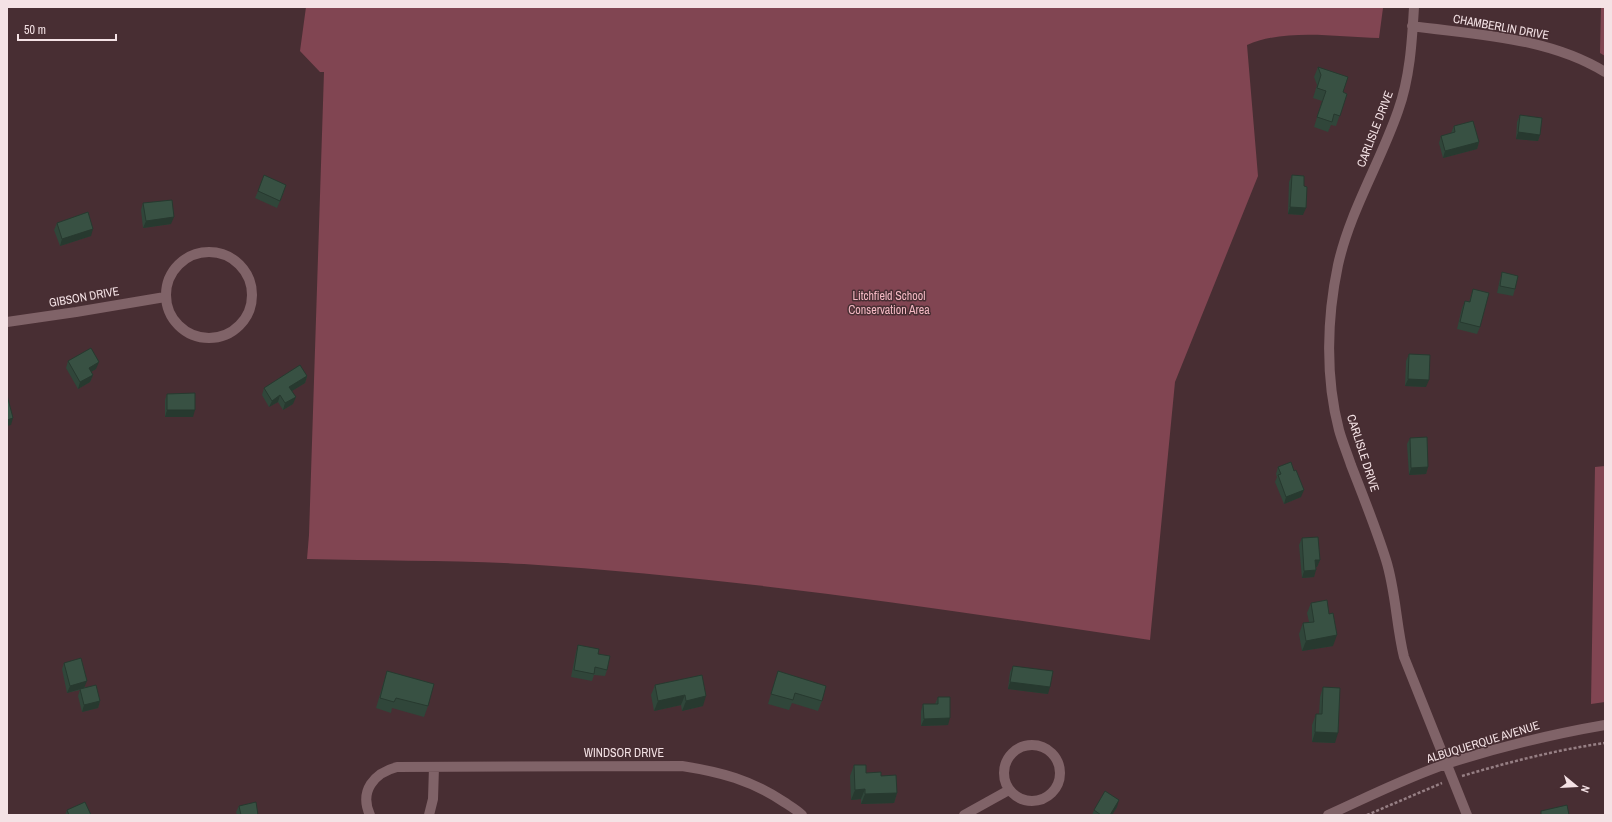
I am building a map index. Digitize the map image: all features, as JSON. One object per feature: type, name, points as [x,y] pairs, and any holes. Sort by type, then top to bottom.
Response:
[{"type":"street","name":"CARLISLE DRIVE","points":[[1414,7],[1409,61],[1399,108],[1384,147],[1353,216],[1344,241],[1338,266],[1331,321],[1330,360],[1334,402],[1339,430],[1389,571],[1404,657],[1448,764],[1467,815]]},
{"type":"street","name":"CHAMBERLIN DRIVE","points":[[1412,26],[1526,42],[1557,50],[1605,72]]},
{"type":"street","points":[[201,252],[214,252],[226,255],[236,261],[245,270],[248,276],[252,294],[251,306],[247,316],[241,324],[224,336],[214,338],[194,336],[184,331],[177,325],[171,316],[165,296],[171,273],[179,263],[190,256],[201,252]]},
{"type":"street","name":"GIBSON DRIVE","points":[[7,322],[76,312],[165,296]]},
{"type":"street","name":"ALBUQUERQUE AVENUE","points":[[1328,815],[1399,783],[1448,764],[1535,739],[1605,725]]},
{"type":"street","points":[[1028,745],[1041,746],[1049,750],[1055,757],[1059,766],[1060,776],[1058,785],[1052,793],[1044,799],[1035,801],[1025,800],[1016,797],[1009,790],[1005,782],[1005,764],[1009,756],[1016,750],[1028,745]]},
{"type":"street","name":"WINDSOR DRIVE","points":[[370,815],[366,803],[367,793],[371,783],[386,769],[397,766],[682,766],[712,770],[743,780],[771,794],[802,815]]},
{"type":"street","points":[[429,815],[433,799],[434,766]]},
{"type":"street","points":[[964,815],[1009,790]]},
{"type":"path","points":[[1367,815],[1453,778],[1521,759],[1582,746],[1605,743]]},
{"type":"green space","name":"Litchfield School Conservation Area","points":[[306,7],[1388,7],[1383,8],[1379,38],[1329,35],[1295,35],[1262,40],[1247,45],[1258,176],[1175,382],[1150,640],[838,595],[681,577],[524,564],[307,559],[324,72],[320,72],[300,51]]},
{"type":"green space","points":[[1601,7],[1605,7],[1605,56],[1600,53]]},
{"type":"green space","points":[[1605,466],[1605,702],[1591,704],[1595,467]]},
{"type":"building","points":[[1318,67],[1348,77],[1343,92],[1347,94],[1340,116],[1334,114],[1332,122],[1317,117],[1326,91],[1317,88],[1321,75]]},
{"type":"building","points":[[1520,115],[1542,118],[1540,135],[1518,132]]},
{"type":"building","points":[[1473,121],[1479,142],[1445,151],[1441,136],[1455,132],[1454,126]]},
{"type":"building","points":[[264,175],[286,185],[280,201],[258,191]]},
{"type":"building","points":[[1292,175],[1304,176],[1304,186],[1307,187],[1306,208],[1290,207]]},
{"type":"building","points":[[172,200],[174,217],[146,221],[143,203]]},
{"type":"building","points":[[88,212],[93,229],[62,239],[57,223]]},
{"type":"building","points":[[1502,272],[1518,276],[1515,289],[1500,286]]},
{"type":"building","points":[[1473,289],[1489,293],[1480,327],[1460,322],[1465,301],[1470,302]]},
{"type":"building","points":[[91,348],[99,362],[89,368],[93,375],[80,382],[68,361]]},
{"type":"building","points":[[1409,354],[1430,355],[1429,380],[1408,379]]},
{"type":"building","points":[[300,365],[307,376],[289,387],[296,397],[285,403],[280,395],[272,401],[264,388]]},
{"type":"building","points":[[195,393],[195,410],[167,410],[167,394]]},
{"type":"building","points":[[7,395],[13,418],[7,420]]},
{"type":"building","points":[[1427,437],[1428,467],[1411,468],[1410,438]]},
{"type":"building","points":[[1291,462],[1304,490],[1286,497],[1278,475],[1281,474],[1278,467]]},
{"type":"building","points":[[1318,537],[1320,560],[1315,560],[1316,570],[1304,571],[1302,538]]},
{"type":"building","points":[[1327,600],[1329,614],[1333,613],[1337,635],[1306,641],[1303,623],[1314,622],[1311,603]]},
{"type":"building","points":[[578,645],[599,649],[598,654],[610,656],[607,670],[595,667],[594,674],[574,670]]},
{"type":"building","points":[[81,658],[87,681],[70,686],[64,663]]},
{"type":"building","points":[[1013,666],[1053,671],[1050,687],[1010,682]]},
{"type":"building","points":[[387,671],[434,684],[428,706],[396,698],[394,702],[380,698]]},
{"type":"building","points":[[778,671],[826,686],[822,701],[795,693],[793,700],[771,694]]},
{"type":"building","points":[[702,675],[706,696],[686,701],[685,695],[658,701],[655,685]]},
{"type":"building","points":[[96,685],[100,701],[84,705],[80,689]]},
{"type":"building","points":[[1323,687],[1340,688],[1338,733],[1315,732],[1316,714],[1322,714]]},
{"type":"building","points":[[938,697],[950,697],[950,718],[924,719],[923,704],[938,704]]},
{"type":"building","points":[[854,765],[866,765],[866,773],[881,772],[881,776],[896,775],[897,793],[865,794],[865,789],[855,790]]},
{"type":"building","points":[[1105,791],[1119,800],[1110,815],[1101,815],[1094,810]]},
{"type":"building","points":[[85,802],[91,815],[69,815],[67,810]]},
{"type":"building","points":[[256,802],[258,815],[241,815],[239,806]]},
{"type":"building","points":[[1567,805],[1569,815],[1541,815],[1541,811]]}]
